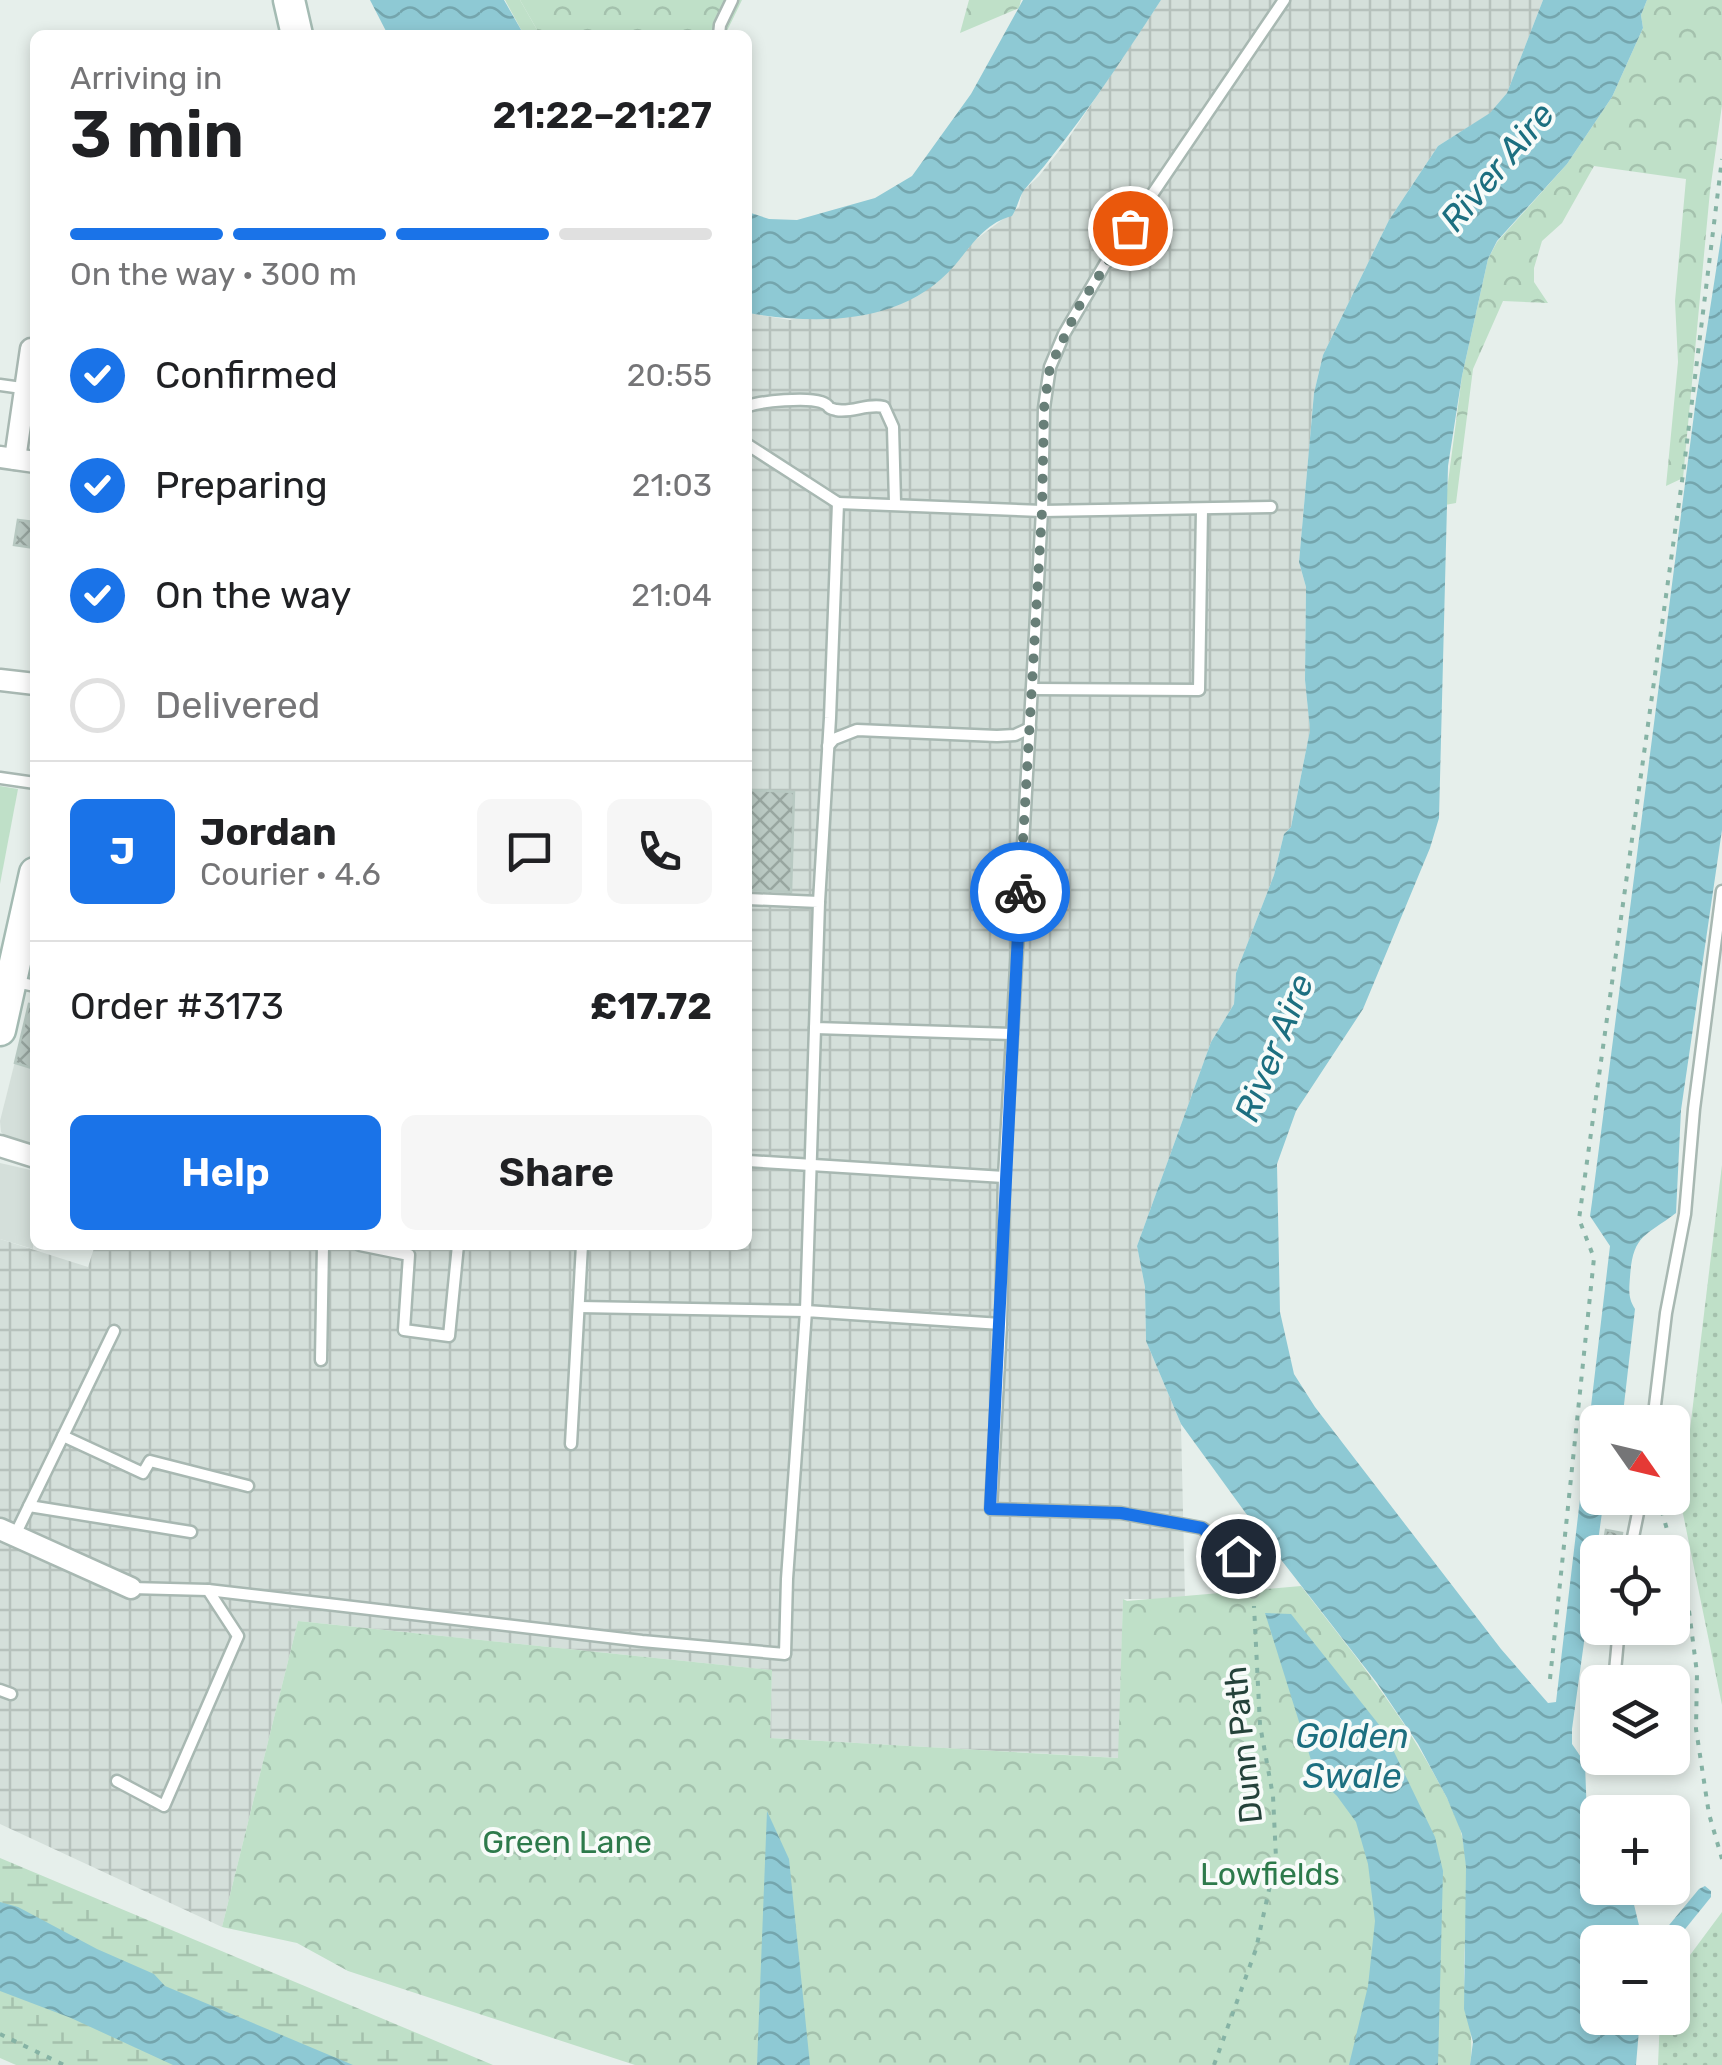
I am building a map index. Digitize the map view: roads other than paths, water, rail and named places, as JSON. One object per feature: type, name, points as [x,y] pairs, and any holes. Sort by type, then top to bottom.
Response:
[{"type":"street","points":[[289,0],[297,30]]},
{"type":"street","points":[[17,459],[30,389],[30,349]]},
{"type":"street","points":[[0,680],[30,683]]},
{"type":"street","points":[[0,1030],[23,984],[30,919]]},
{"type":"street","points":[[0,1146],[30,1155]]},
{"type":"street","points":[[7,1533],[132,1588]]},
{"type":"lane","points":[[719,30],[732,0]]},
{"type":"lane","points":[[1253,1591],[1238,1556],[1202,1528],[1121,1513],[990,1509],[1004,1177],[1042,511],[1044,408],[1050,367],[1064,334],[1105,264],[1284,0]]},
{"type":"lane","points":[[0,385],[30,389]]},
{"type":"lane","points":[[752,405],[819,402],[833,410],[855,410],[872,404],[884,407],[893,427],[895,503]]},
{"type":"lane","points":[[752,448],[838,503],[1042,511],[1271,507]]},
{"type":"lane","points":[[132,1588],[208,1590],[785,1654],[806,1311],[819,902],[838,503]]},
{"type":"lane","points":[[1032,689],[1200,690],[1202,510]]},
{"type":"lane","points":[[828,746],[834,739],[858,730],[997,736],[1014,735],[1030,728]]},
{"type":"lane","points":[[0,778],[30,782]]},
{"type":"lane","points":[[1655,1405],[1666,1313],[1685,1214],[1694,1109],[1722,891]]},
{"type":"lane","points":[[752,899],[819,902]]},
{"type":"lane","points":[[815,1028],[1012,1034]]},
{"type":"lane","points":[[752,1161],[1004,1177]]},
{"type":"lane","points":[[321,1360],[324,1250]]},
{"type":"lane","points":[[385,1250],[410,1255],[404,1330],[449,1336],[458,1250]]},
{"type":"lane","points":[[571,1444],[582,1250]]},
{"type":"lane","points":[[579,1307],[806,1311],[1000,1324]]},
{"type":"lane","points":[[7,1533],[28,1506],[114,1331]]},
{"type":"lane","points":[[63,1436],[143,1473],[150,1460],[248,1486]]},
{"type":"lane","points":[[28,1506],[191,1532]]},
{"type":"lane","points":[[117,1782],[164,1806],[238,1636],[208,1590]]},
{"type":"water","points":[[370,0],[504,0],[521,30],[385,30]]},
{"type":"water","points":[[1023,0],[1161,0],[1079,121],[1023,192],[1012,216],[987,229],[934,285],[911,300],[859,316],[803,319],[752,314],[752,213],[769,219],[797,220],[875,198],[912,176],[971,94]]},
{"type":"water","name":"River Aire","points":[[1543,0],[1647,0],[1641,15],[1643,28],[1612,97],[1567,164],[1497,241],[1488,259],[1462,376],[1448,466],[1439,818],[1363,1009],[1296,1111],[1277,1164],[1280,1312],[1294,1374],[1315,1407],[1501,1649],[1548,1703],[1556,1702],[1580,1499],[1580,1515],[1602,1515],[1599,1535],[1580,1535],[1580,1645],[1584,1645],[1572,1744],[1580,1756],[1580,1775],[1585,1775],[1586,1795],[1580,1795],[1580,1905],[1634,1905],[1639,1925],[1580,1925],[1580,2035],[1639,2035],[1636,2065],[1470,2065],[1473,2042],[1464,2009],[1466,1867],[1462,1834],[1418,1744],[1377,1683],[1181,1424],[1146,1341],[1145,1287],[1137,1246],[1211,1042],[1234,1004],[1236,973],[1274,875],[1284,834],[1291,827],[1310,730],[1305,680],[1306,587],[1299,562],[1314,393],[1323,355],[1389,220],[1438,146],[1490,113],[1507,93]]},
{"type":"water","points":[[1722,232],[1722,830],[1681,1110],[1676,1213],[1637,1245],[1629,1290],[1635,1309],[1624,1405],[1591,1405],[1610,1246],[1590,1216],[1696,399]]},
{"type":"water","name":"Golden Swale","points":[[1265,1613],[1291,1614],[1384,1731],[1435,1837],[1443,1871],[1438,2065],[1349,2065],[1368,1986],[1375,1921],[1368,1864],[1356,1822],[1316,1776]]},
{"type":"water","points":[[767,1811],[789,1859],[810,2065],[757,2065]]},
{"type":"water","points":[[1705,1886],[1711,1897],[1688,1925],[1669,1925],[1690,1905]]},
{"type":"water","points":[[0,1902],[18,1907],[154,1974],[165,1986],[353,2065],[173,2065],[71,2018],[0,1991]]},
{"type":"park label","name":"Green Lane","points":[[567,1842]]},
{"type":"park label","name":"Lowfields","points":[[1270,1874]]}]
